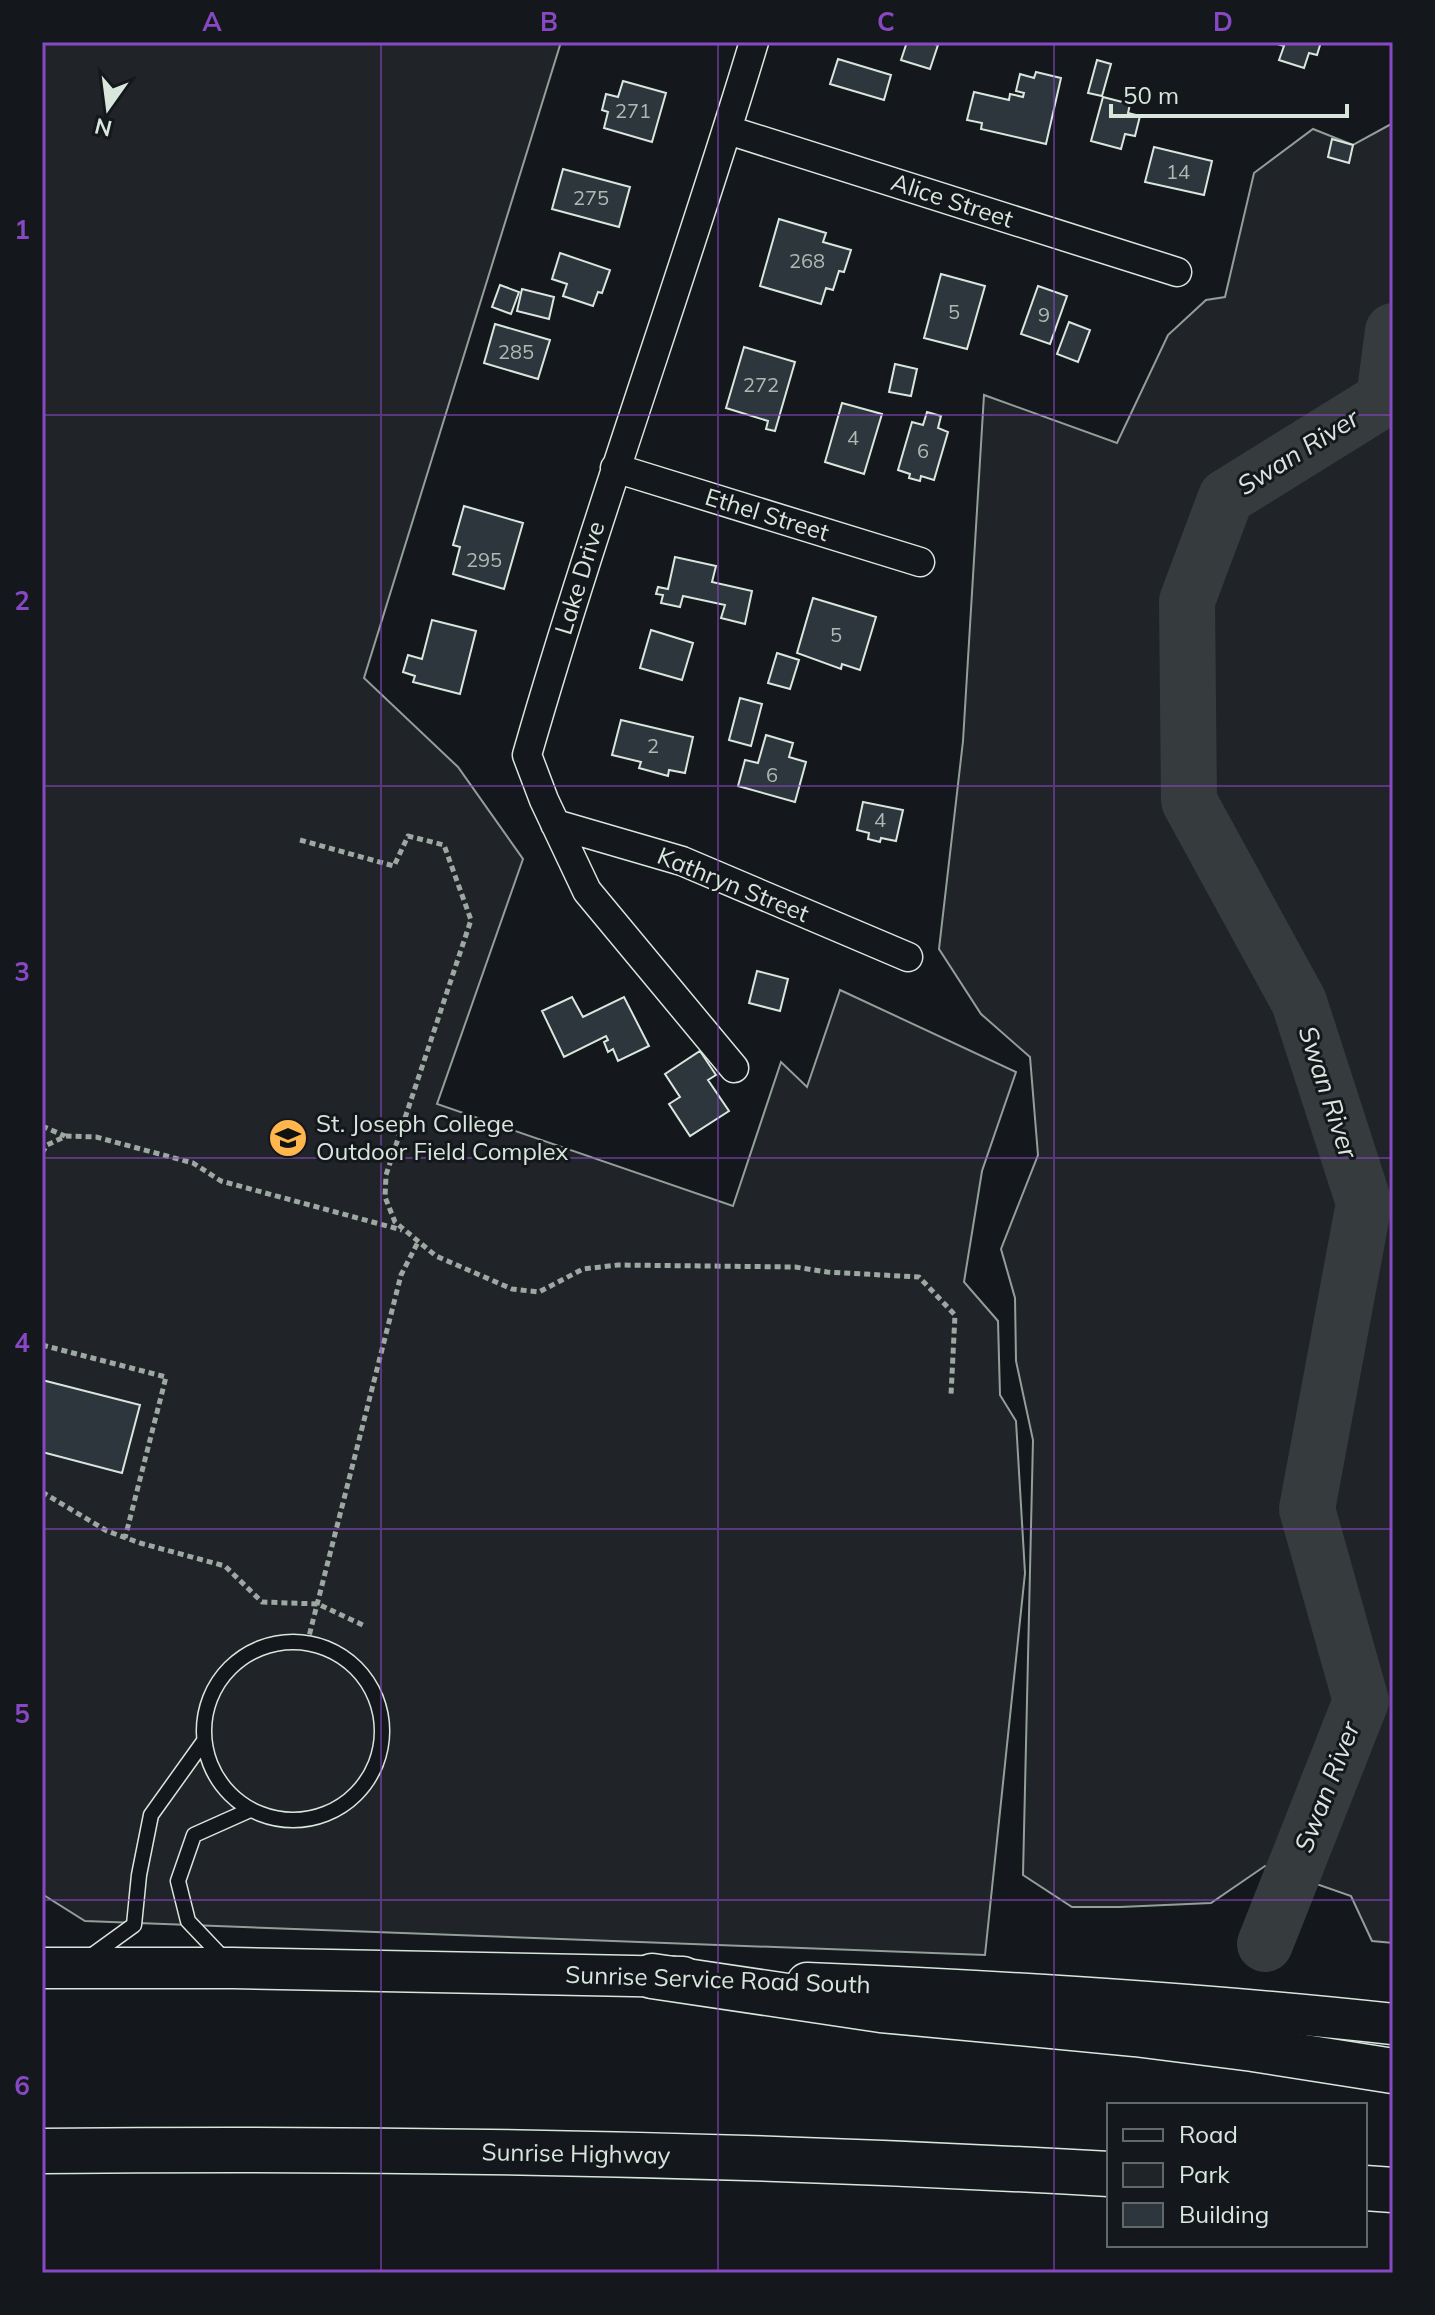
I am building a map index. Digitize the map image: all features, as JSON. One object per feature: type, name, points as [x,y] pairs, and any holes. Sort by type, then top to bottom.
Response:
[{"type":"highway","points":[[652,1976],[881,2010],[1135,2034],[1393,2071]]},
{"type":"highway","name":"Sunrise Highway","points":[[42,2151],[524,2151],[1107,2174]]},
{"type":"highway","points":[[1367,2188],[1393,2190]]},
{"type":"main road","name":"Sunrise Service Road South","points":[[59,1968],[652,1976],[985,1990],[1159,2002],[1393,2024]]},
{"type":"street","name":"Lake Drive","points":[[734,1068],[587,891],[527,755],[615,468],[728,130],[754,42]]},
{"type":"street","name":"Alice Street","points":[[728,130],[1177,272]]},
{"type":"street","name":"Ethel Street","points":[[615,468],[920,562]]},
{"type":"street","name":"Kathryn Street","points":[[555,824],[682,861],[908,957]]},
{"type":"lane","points":[[287,1642],[307,1644],[344,1658],[366,1679],[379,1706],[383,1736],[376,1765],[360,1791],[337,1810],[308,1820],[278,1820],[250,1810],[228,1792],[212,1768],[204,1741],[205,1712],[216,1686],[235,1663],[260,1648],[287,1642]]},
{"type":"lane","points":[[59,1968],[134,1925],[139,1875],[151,1815],[204,1741]]},
{"type":"lane","points":[[233,1968],[188,1921],[178,1881],[194,1835],[250,1810]]},
{"type":"path","points":[[300,840],[394,866],[408,836],[444,845],[471,920],[386,1175],[385,1197],[395,1222],[418,1242],[436,1256],[512,1289],[539,1292],[583,1269],[618,1265],[795,1267],[827,1272],[919,1277],[955,1315],[951,1395]]},
{"type":"path","points":[[42,1126],[66,1136],[96,1137],[193,1163],[221,1181],[407,1232]]},
{"type":"path","points":[[42,1153],[47,1145],[66,1136]]},
{"type":"path","points":[[307,1644],[401,1275],[418,1242]]},
{"type":"path","points":[[42,1345],[166,1377],[125,1538]]},
{"type":"path","points":[[42,1492],[107,1531],[225,1566],[262,1602],[318,1604],[365,1626]]},
{"type":"green space","name":"St. Joseph College Outdoor Field Complex","points":[[42,42],[561,42],[364,678],[458,767],[523,859],[437,1104],[733,1206],[781,1062],[807,1087],[840,990],[1016,1072],[982,1171],[964,1282],[998,1321],[1000,1395],[1016,1421],[1025,1573],[985,1955],[85,1921],[42,1894]]},
{"type":"green space","points":[[1393,123],[1393,1943],[1372,1941],[1351,1896],[1265,1866],[1211,1903],[1120,1907],[1072,1907],[1023,1875],[1033,1440],[1016,1361],[1015,1298],[1001,1249],[1038,1155],[1030,1057],[981,1014],[939,949],[963,741],[984,395],[1117,443],[1168,335],[1206,300],[1225,297],[1254,173],[1313,129],[1353,145]]},
{"type":"building","points":[[907,42],[938,45],[930,69],[901,60]]},
{"type":"building","points":[[1271,42],[1321,42],[1317,55],[1309,53],[1304,68],[1279,60],[1284,46]]},
{"type":"building","points":[[838,59],[891,75],[884,100],[830,84]]},
{"type":"building","points":[[1097,60],[1111,64],[1102,96],[1088,93]]},
{"type":"building","points":[[1036,72],[1061,78],[1046,144],[981,129],[982,123],[967,120],[974,92],[1009,100],[1010,94],[1023,97],[1024,93],[1016,91],[1020,74],[1034,78]]},
{"type":"building","points":[[623,81],[666,93],[652,142],[604,128],[608,112],[602,110],[606,94],[618,97]]},
{"type":"building","points":[[1103,97],[1130,104],[1128,113],[1140,116],[1135,136],[1125,134],[1121,149],[1091,141]]},
{"type":"building","points":[[1332,139],[1353,145],[1349,163],[1328,157]]},
{"type":"building","points":[[1154,147],[1212,161],[1204,195],[1145,182]]},
{"type":"building","points":[[563,169],[630,187],[619,227],[552,209]]},
{"type":"building","points":[[779,219],[826,233],[823,242],[851,250],[844,272],[839,271],[833,290],[826,288],[821,304],[760,286]]},
{"type":"building","points":[[560,253],[610,270],[602,293],[598,292],[593,306],[563,296],[567,284],[552,279]]},
{"type":"building","points":[[941,274],[985,286],[967,349],[924,338]]},
{"type":"building","points":[[500,285],[519,292],[511,314],[492,307]]},
{"type":"building","points":[[1038,286],[1067,296],[1050,344],[1021,334]]},
{"type":"building","points":[[522,289],[554,297],[549,319],[517,311]]},
{"type":"building","points":[[1069,322],[1090,330],[1078,362],[1057,354]]},
{"type":"building","points":[[495,324],[550,340],[538,379],[484,363]]},
{"type":"building","points":[[744,347],[795,362],[775,431],[766,429],[768,421],[726,408]]},
{"type":"building","points":[[895,364],[917,369],[911,396],[889,392]]},
{"type":"building","points":[[842,403],[882,414],[864,474],[825,462]]},
{"type":"building","points":[[927,412],[941,416],[938,428],[948,432],[934,480],[921,476],[920,481],[898,470],[912,422],[923,425]]},
{"type":"building","points":[[464,506],[523,523],[504,589],[453,574],[460,547],[453,545]]},
{"type":"building","points":[[675,557],[716,566],[712,582],[752,591],[745,624],[721,618],[725,605],[683,596],[680,607],[661,603],[663,595],[656,594],[658,587],[668,589]]},
{"type":"building","points":[[813,598],[876,617],[860,670],[842,664],[841,669],[797,653]]},
{"type":"building","points":[[432,620],[476,631],[460,694],[413,682],[415,676],[403,672],[408,655],[422,659]]},
{"type":"building","points":[[651,630],[693,643],[682,680],[640,668]]},
{"type":"building","points":[[777,653],[799,660],[790,689],[768,683]]},
{"type":"building","points":[[740,698],[762,704],[751,746],[729,740]]},
{"type":"building","points":[[621,720],[693,737],[685,773],[669,770],[668,776],[639,768],[641,762],[612,755]]},
{"type":"building","points":[[766,735],[793,743],[789,757],[806,762],[795,802],[738,786],[745,760],[758,763]]},
{"type":"building","points":[[863,802],[903,810],[896,841],[868,839],[869,833],[857,830]]},
{"type":"building","points":[[757,971],[788,979],[780,1011],[749,1003]]},
{"type":"building","points":[[572,997],[583,1017],[624,997],[649,1046],[618,1061],[613,1049],[608,1052],[604,1042],[608,1040],[606,1036],[564,1057],[542,1011]]},
{"type":"building","points":[[700,1051],[716,1075],[708,1080],[729,1111],[690,1136],[669,1104],[680,1097],[665,1074]]},
{"type":"building","points":[[42,1380],[140,1405],[122,1473],[42,1452]]},
{"type":"waterway","name":"Swan River","points":[[1265,1944],[1361,1701],[1307,1509],[1364,1203],[1299,1002],[1189,801],[1187,601],[1226,497],[1384,399],[1393,331]]},
{"type":"place","name":"St. Joseph College Outdoor Field Complex","points":[[288,1138]]}]
